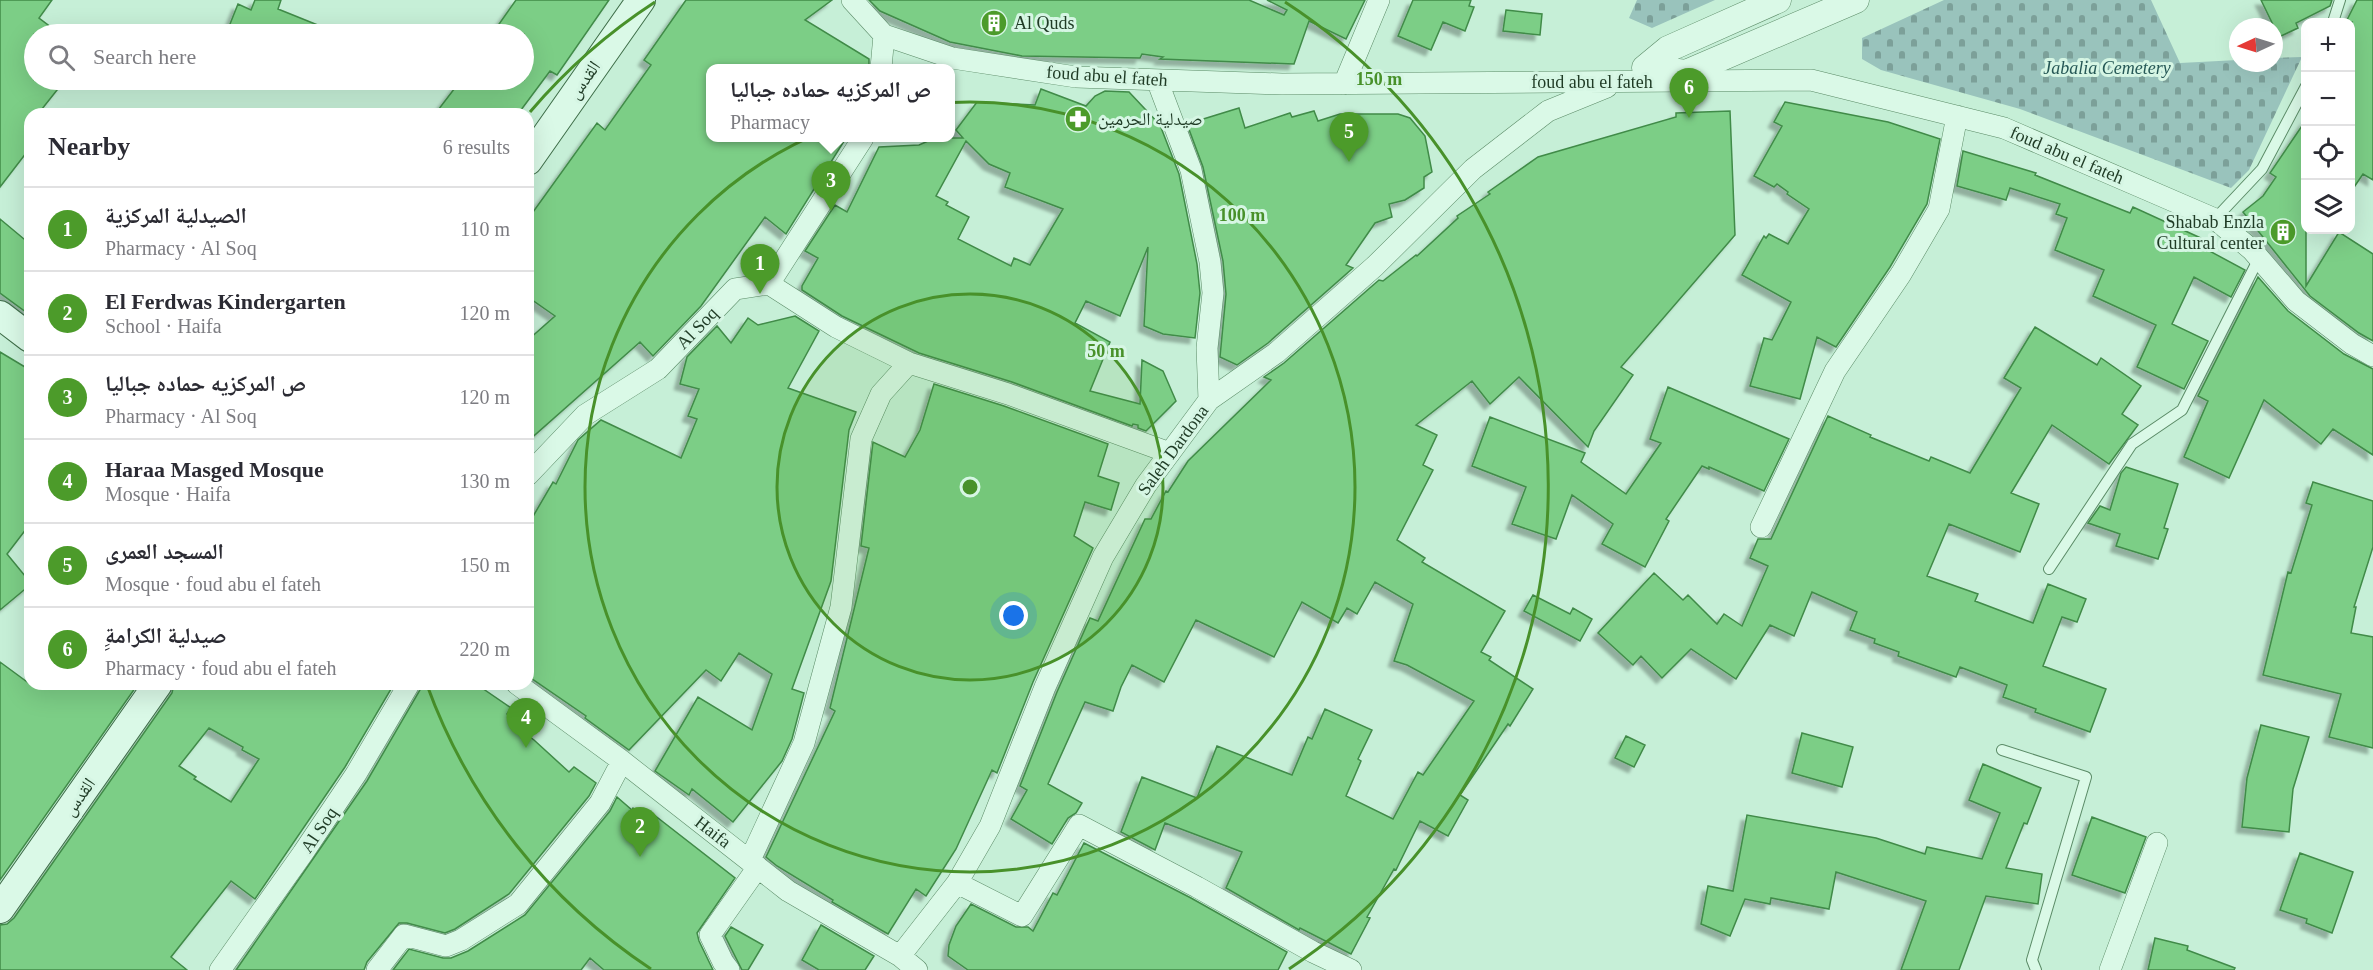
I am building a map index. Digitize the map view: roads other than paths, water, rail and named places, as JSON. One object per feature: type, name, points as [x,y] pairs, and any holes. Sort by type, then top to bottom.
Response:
[{"type":"main road","name":"القدس","points":[[534,152],[641,0]]},
{"type":"main road","points":[[0,315],[24,333]]},
{"type":"main road","name":"القدس","points":[[0,909],[154,690]]},
{"type":"street","points":[[852,0],[884,35],[881,64]]},
{"type":"street","points":[[1344,84],[1379,0]]},
{"type":"street","name":"Saleh Dardona","points":[[900,956],[957,883],[990,826],[1045,687],[1103,557],[1146,485],[1209,400],[1276,354],[1375,266],[1473,168],[1548,111],[1618,82],[1645,68],[1668,49],[1778,0]]},
{"type":"street","points":[[1645,68],[1686,73],[1856,0]]},
{"type":"street","name":"foud abu el fateh","points":[[884,35],[952,58],[1076,77],[1344,84],[1812,80],[2004,128],[2215,219],[2259,258],[2296,301],[2352,344],[2373,356]]},
{"type":"street","points":[[1157,80],[1191,170],[1210,262],[1213,293],[1207,348],[1209,400]]},
{"type":"street","points":[[1761,527],[1835,371],[1901,274],[1940,209],[1957,116]]},
{"type":"street","points":[[860,142],[768,284],[836,327],[909,363],[1008,394],[1170,453]]},
{"type":"street","name":"Al Soq","points":[[534,469],[585,415],[658,369],[735,289],[768,284]]},
{"type":"street","points":[[729,970],[710,935],[754,863],[804,743],[841,607],[861,439],[881,394],[909,363]]},
{"type":"street","name":"Al Soq","points":[[220,970],[356,774],[406,690]]},
{"type":"street","name":"Haifa","points":[[525,690],[788,891],[900,956],[916,970]]},
{"type":"street","points":[[377,970],[404,935],[446,946],[461,940],[518,904],[600,803],[622,762]]},
{"type":"street","points":[[957,883],[1022,916],[1078,825],[1197,887],[1313,952],[1351,970]]},
{"type":"street","points":[[2110,970],[2157,843]]},
{"type":"lane","points":[[2334,18],[2340,0]]},
{"type":"lane","points":[[2215,219],[2262,169],[2301,95]]},
{"type":"lane","points":[[2049,569],[2132,444],[2182,410],[2259,258]]},
{"type":"lane","points":[[2002,750],[2086,777],[2032,960],[2036,970]]},
{"type":"place","name":"Al Quds","points":[[994,23]]},
{"type":"place","name":"ِِصيدلية الكرامة","points":[[1689,118]]},
{"type":"place","name":"صيدلية الحرمين","points":[[1078,119]]},
{"type":"place","name":"المسجد العمرى","points":[[1349,162]]},
{"type":"place","name":"ص المركزيه حماده جباليا","points":[[831,211]]},
{"type":"place","name":"Shabab Enzla Cultural center","points":[[2283,232]]},
{"type":"place","name":"الصيدلية المركزية","points":[[760,294]]},
{"type":"place","name":"Haraa Masged Mosque","points":[[526,748]]},
{"type":"place","name":"El Ferdwas Kindergarten","points":[[640,857]]},
{"type":"park label","name":"Jabalia Cemetery","points":[[2107,68]]}]
